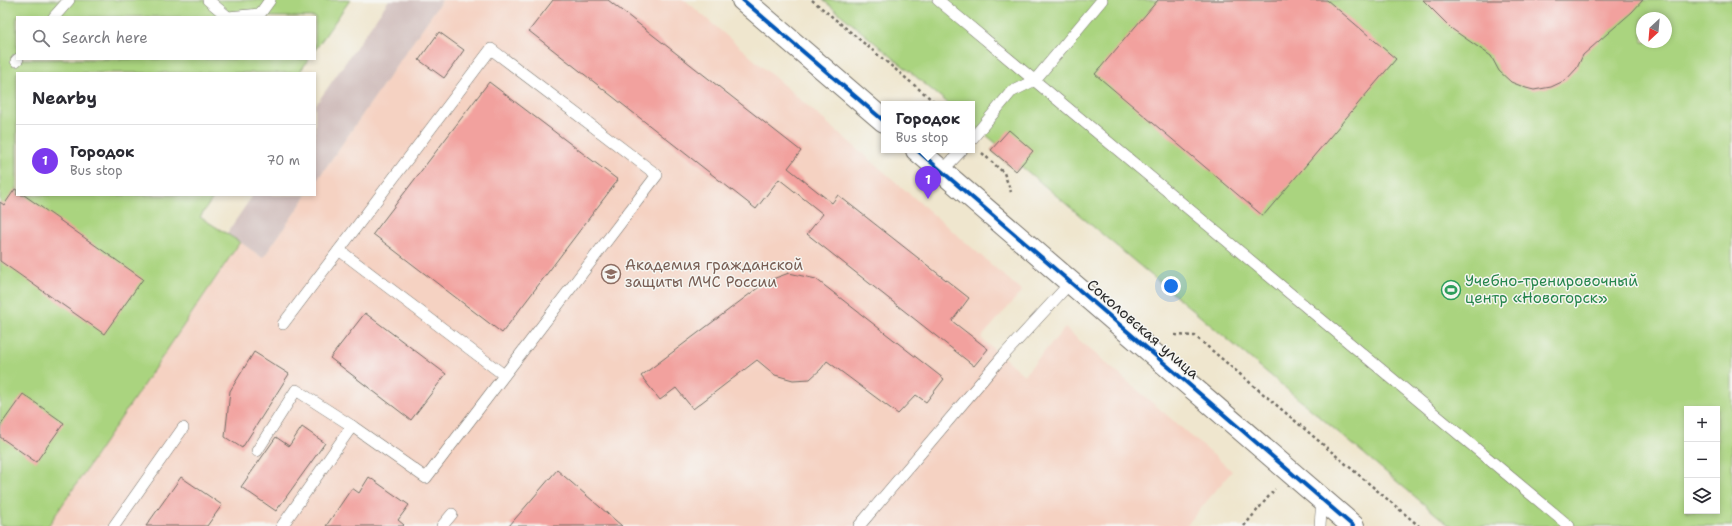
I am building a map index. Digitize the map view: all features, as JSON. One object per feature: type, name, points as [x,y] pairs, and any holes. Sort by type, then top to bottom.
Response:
[{"type":"street","points":[[743,0],[881,118]]},
{"type":"street","name":"Соколовская улица","points":[[921,153],[1353,526]]},
{"type":"lane","points":[[55,16],[69,0]]},
{"type":"lane","points":[[208,0],[227,16]]},
{"type":"lane","points":[[239,16],[260,14],[270,0]]},
{"type":"lane","points":[[938,0],[1569,526]]},
{"type":"lane","points":[[975,135],[1011,92],[1035,80],[1102,0]]},
{"type":"lane","points":[[257,451],[296,390],[352,426],[426,478],[656,175],[491,49],[283,324]]},
{"type":"lane","points":[[942,171],[959,153]]},
{"type":"lane","points":[[339,250],[504,375]]},
{"type":"lane","points":[[860,526],[1003,356],[1071,282]]},
{"type":"lane","points":[[282,526],[352,426]]},
{"type":"lane","points":[[114,526],[183,428]]},
{"type":"lane","points":[[1320,526],[1322,499]]},
{"type":"lane","points":[[442,526],[452,514]]},
{"type":"path","points":[[812,0],[933,101]]},
{"type":"path","points":[[975,141],[983,155],[1004,173],[1011,192]]},
{"type":"path","points":[[1175,335],[1195,336],[1419,526]]},
{"type":"path","points":[[1244,526],[1278,485]]},
{"type":"shaded area","points":[[389,0],[442,0],[316,182],[316,105]]},
{"type":"shaded area","name":"Академия гражданской защиты МЧС России","points":[[442,0],[685,0],[1022,291],[981,338],[1024,375],[1065,328],[1232,471],[1186,526],[48,526],[240,242],[263,258],[306,196],[316,196],[316,182]]},
{"type":"shaded area","points":[[252,196],[306,196],[263,258],[227,233]]},
{"type":"green space","points":[[0,0],[350,0],[316,49],[316,16],[16,16],[16,60],[308,60],[300,72],[16,72],[16,196],[214,196],[200,217],[240,242],[48,526],[0,526]]},
{"type":"green space","name":"Учебно-тренировочный центр «Новогорск»","points":[[823,0],[1732,0],[1732,526],[1450,526],[1021,166],[1016,171],[991,150],[997,144],[975,126],[975,101],[945,101]]},
{"type":"building","points":[[553,0],[608,0],[801,151],[788,168],[832,203],[838,195],[969,298],[952,321],[988,349],[974,366],[807,234],[823,214],[779,179],[756,209],[529,31]]},
{"type":"building","points":[[1158,0],[1327,0],[1396,59],[1263,216],[1095,74]]},
{"type":"building","points":[[1423,0],[1643,0],[1632,12],[1583,55],[1577,68],[1566,80],[1551,87],[1534,90],[1511,82],[1499,71],[1491,56],[1452,29]]},
{"type":"building","points":[[439,32],[464,50],[444,78],[419,60]]},
{"type":"building","points":[[489,82],[618,180],[502,333],[373,234]]},
{"type":"building","points":[[1009,130],[1033,151],[1016,171],[991,150]]},
{"type":"building","points":[[16,190],[16,196],[25,196],[143,279],[104,334],[0,261],[0,202],[4,205]]},
{"type":"building","points":[[789,273],[816,279],[944,379],[926,402],[916,395],[898,414],[827,361],[810,379],[793,380],[775,375],[757,360],[693,409],[676,388],[660,400],[641,376],[767,281]]},
{"type":"building","points":[[365,313],[446,374],[411,420],[330,358]]},
{"type":"building","points":[[254,352],[289,374],[242,448],[225,437],[230,391]]},
{"type":"building","points":[[23,394],[64,423],[36,462],[0,437],[0,426]]},
{"type":"building","points":[[302,427],[325,443],[276,511],[241,487],[276,437],[289,446]]},
{"type":"building","points":[[557,470],[622,526],[509,526]]},
{"type":"building","points":[[181,477],[222,505],[207,526],[146,526]]},
{"type":"building","points":[[369,477],[409,505],[398,520],[404,525],[326,526],[352,488],[359,493]]},
{"type":"cycle path","points":[[743,0],[881,118]]},
{"type":"cycle path","points":[[920,153],[1353,526]]},
{"type":"place","name":"Городок","points":[[928,199]]},
{"type":"place","name":"Академия гражданской защиты МЧС России","points":[[611,274]]},
{"type":"place","name":"Учебно-тренировочный центр «Новогорск»","points":[[1451,290]]}]
